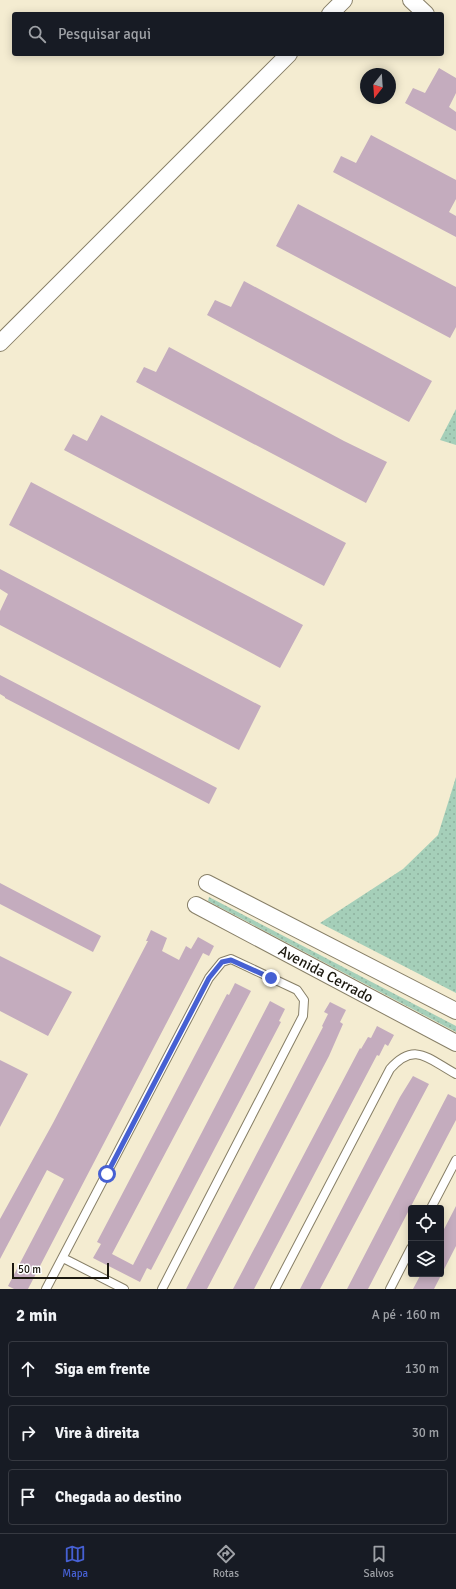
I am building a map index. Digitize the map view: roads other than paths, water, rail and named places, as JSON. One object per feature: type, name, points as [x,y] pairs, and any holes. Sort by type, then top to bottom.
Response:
[{"type":"street","points":[[332,12],[344,0]]},
{"type":"street","points":[[411,0],[424,12]]},
{"type":"street","points":[[0,343],[288,56]]},
{"type":"street","name":"Avenida Cerrado","points":[[208,882],[456,1011]]},
{"type":"street","name":"Avenida Cerrado","points":[[196,905],[456,1043]]},
{"type":"lane","points":[[46,1289],[209,978],[222,962],[231,960],[297,990],[304,1000],[303,1016],[162,1289]]},
{"type":"lane","points":[[275,1289],[390,1069],[399,1059],[408,1053],[418,1054],[456,1074]]},
{"type":"lane","points":[[433,1205],[456,1160]]},
{"type":"lane","points":[[390,1289],[408,1254]]},
{"type":"lane","points":[[63,1258],[124,1289]]}]
